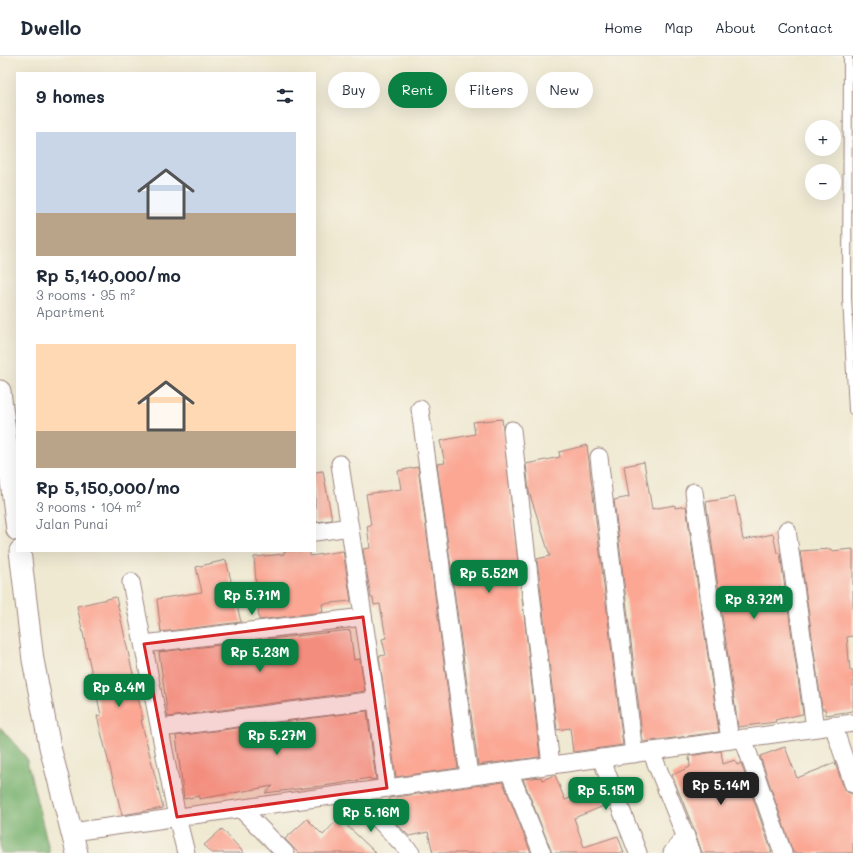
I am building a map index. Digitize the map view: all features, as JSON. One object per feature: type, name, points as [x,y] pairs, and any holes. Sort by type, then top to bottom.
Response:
[{"type":"street","points":[[0,391],[16,522]]},
{"type":"street","points":[[420,409],[469,776]]},
{"type":"street","points":[[512,430],[551,765]]},
{"type":"street","points":[[599,457],[634,754]]},
{"type":"street","points":[[340,464],[376,700],[387,788]]},
{"type":"street","points":[[694,492],[736,739],[783,853]]},
{"type":"street","points":[[316,532],[350,527]]},
{"type":"street","points":[[787,530],[815,728]]},
{"type":"street","points":[[20,552],[33,660],[50,747],[77,853]]},
{"type":"street","points":[[131,582],[161,728],[177,818],[186,853]]},
{"type":"street","points":[[144,644],[363,617]]},
{"type":"street","points":[[161,728],[376,700]]},
{"type":"street","points":[[72,832],[853,723]]},
{"type":"street","points":[[833,725],[853,784]]},
{"type":"street","points":[[651,751],[692,853]]},
{"type":"street","points":[[601,758],[638,853]]},
{"type":"street","points":[[509,771],[542,853]]},
{"type":"street","points":[[352,793],[411,853]]},
{"type":"street","points":[[241,809],[285,853]]},
{"type":"street","points":[[672,853],[686,836]]},
{"type":"lane","points":[[848,56],[847,297],[853,410]]},
{"type":"highlighted area","points":[[363,617],[387,788],[177,817],[144,644]]},
{"type":"green space","points":[[0,727],[26,757],[50,853],[0,853]]},
{"type":"building","points":[[502,419],[540,757],[478,765],[437,464],[445,463],[440,441],[475,434],[473,422]]},
{"type":"building","points":[[587,445],[623,745],[573,752],[570,728],[557,730],[537,559],[550,556],[529,492],[526,464],[560,457],[559,452]]},
{"type":"building","points":[[644,462],[652,509],[675,505],[675,508],[686,506],[719,732],[643,742],[614,500],[629,497],[624,466]]},
{"type":"building","points":[[418,467],[458,768],[396,777],[379,656],[386,655],[382,639],[386,638],[380,604],[374,605],[373,598],[371,598],[363,549],[370,548],[367,526],[371,525],[366,494],[401,489],[398,471]]},
{"type":"building","points":[[323,471],[332,520],[316,522],[316,472]]},
{"type":"building","points":[[735,497],[743,540],[773,534],[777,553],[780,553],[803,714],[775,720],[776,722],[738,727],[706,502]]},
{"type":"building","points":[[831,549],[831,551],[853,549],[853,636],[847,637],[850,671],[853,671],[853,711],[826,715],[825,709],[822,709],[800,551]]},
{"type":"building","points":[[343,551],[351,601],[322,604],[323,612],[259,620],[254,557],[284,554],[284,552],[310,552],[310,556]]},
{"type":"building","points":[[226,560],[241,622],[161,632],[157,599],[202,592],[196,567]]},
{"type":"building","points":[[116,597],[143,720],[141,720],[163,808],[122,815],[97,716],[101,715],[77,606]]},
{"type":"building","points":[[350,630],[354,660],[360,659],[365,691],[168,717],[159,652],[246,642],[247,650],[262,648],[261,640]]},
{"type":"building","points":[[367,711],[376,779],[371,780],[370,778],[338,784],[265,793],[273,786],[199,799],[199,796],[184,799],[176,736]]},
{"type":"building","points":[[785,747],[797,778],[835,763],[844,788],[847,792],[853,794],[853,853],[793,853],[760,756]]},
{"type":"building","points":[[721,751],[723,764],[735,760],[737,765],[741,763],[772,853],[702,853],[672,775],[690,767],[689,756]]},
{"type":"building","points":[[555,775],[565,800],[597,788],[604,806],[574,818],[584,847],[618,836],[624,853],[552,853],[523,779],[541,777],[542,780]]},
{"type":"building","points":[[503,782],[531,853],[433,853],[428,832],[409,836],[396,823],[389,798]]},
{"type":"building","points":[[339,818],[376,853],[298,853],[285,839],[307,819],[323,835]]},
{"type":"building","points":[[222,829],[244,853],[211,853],[204,845]]}]
